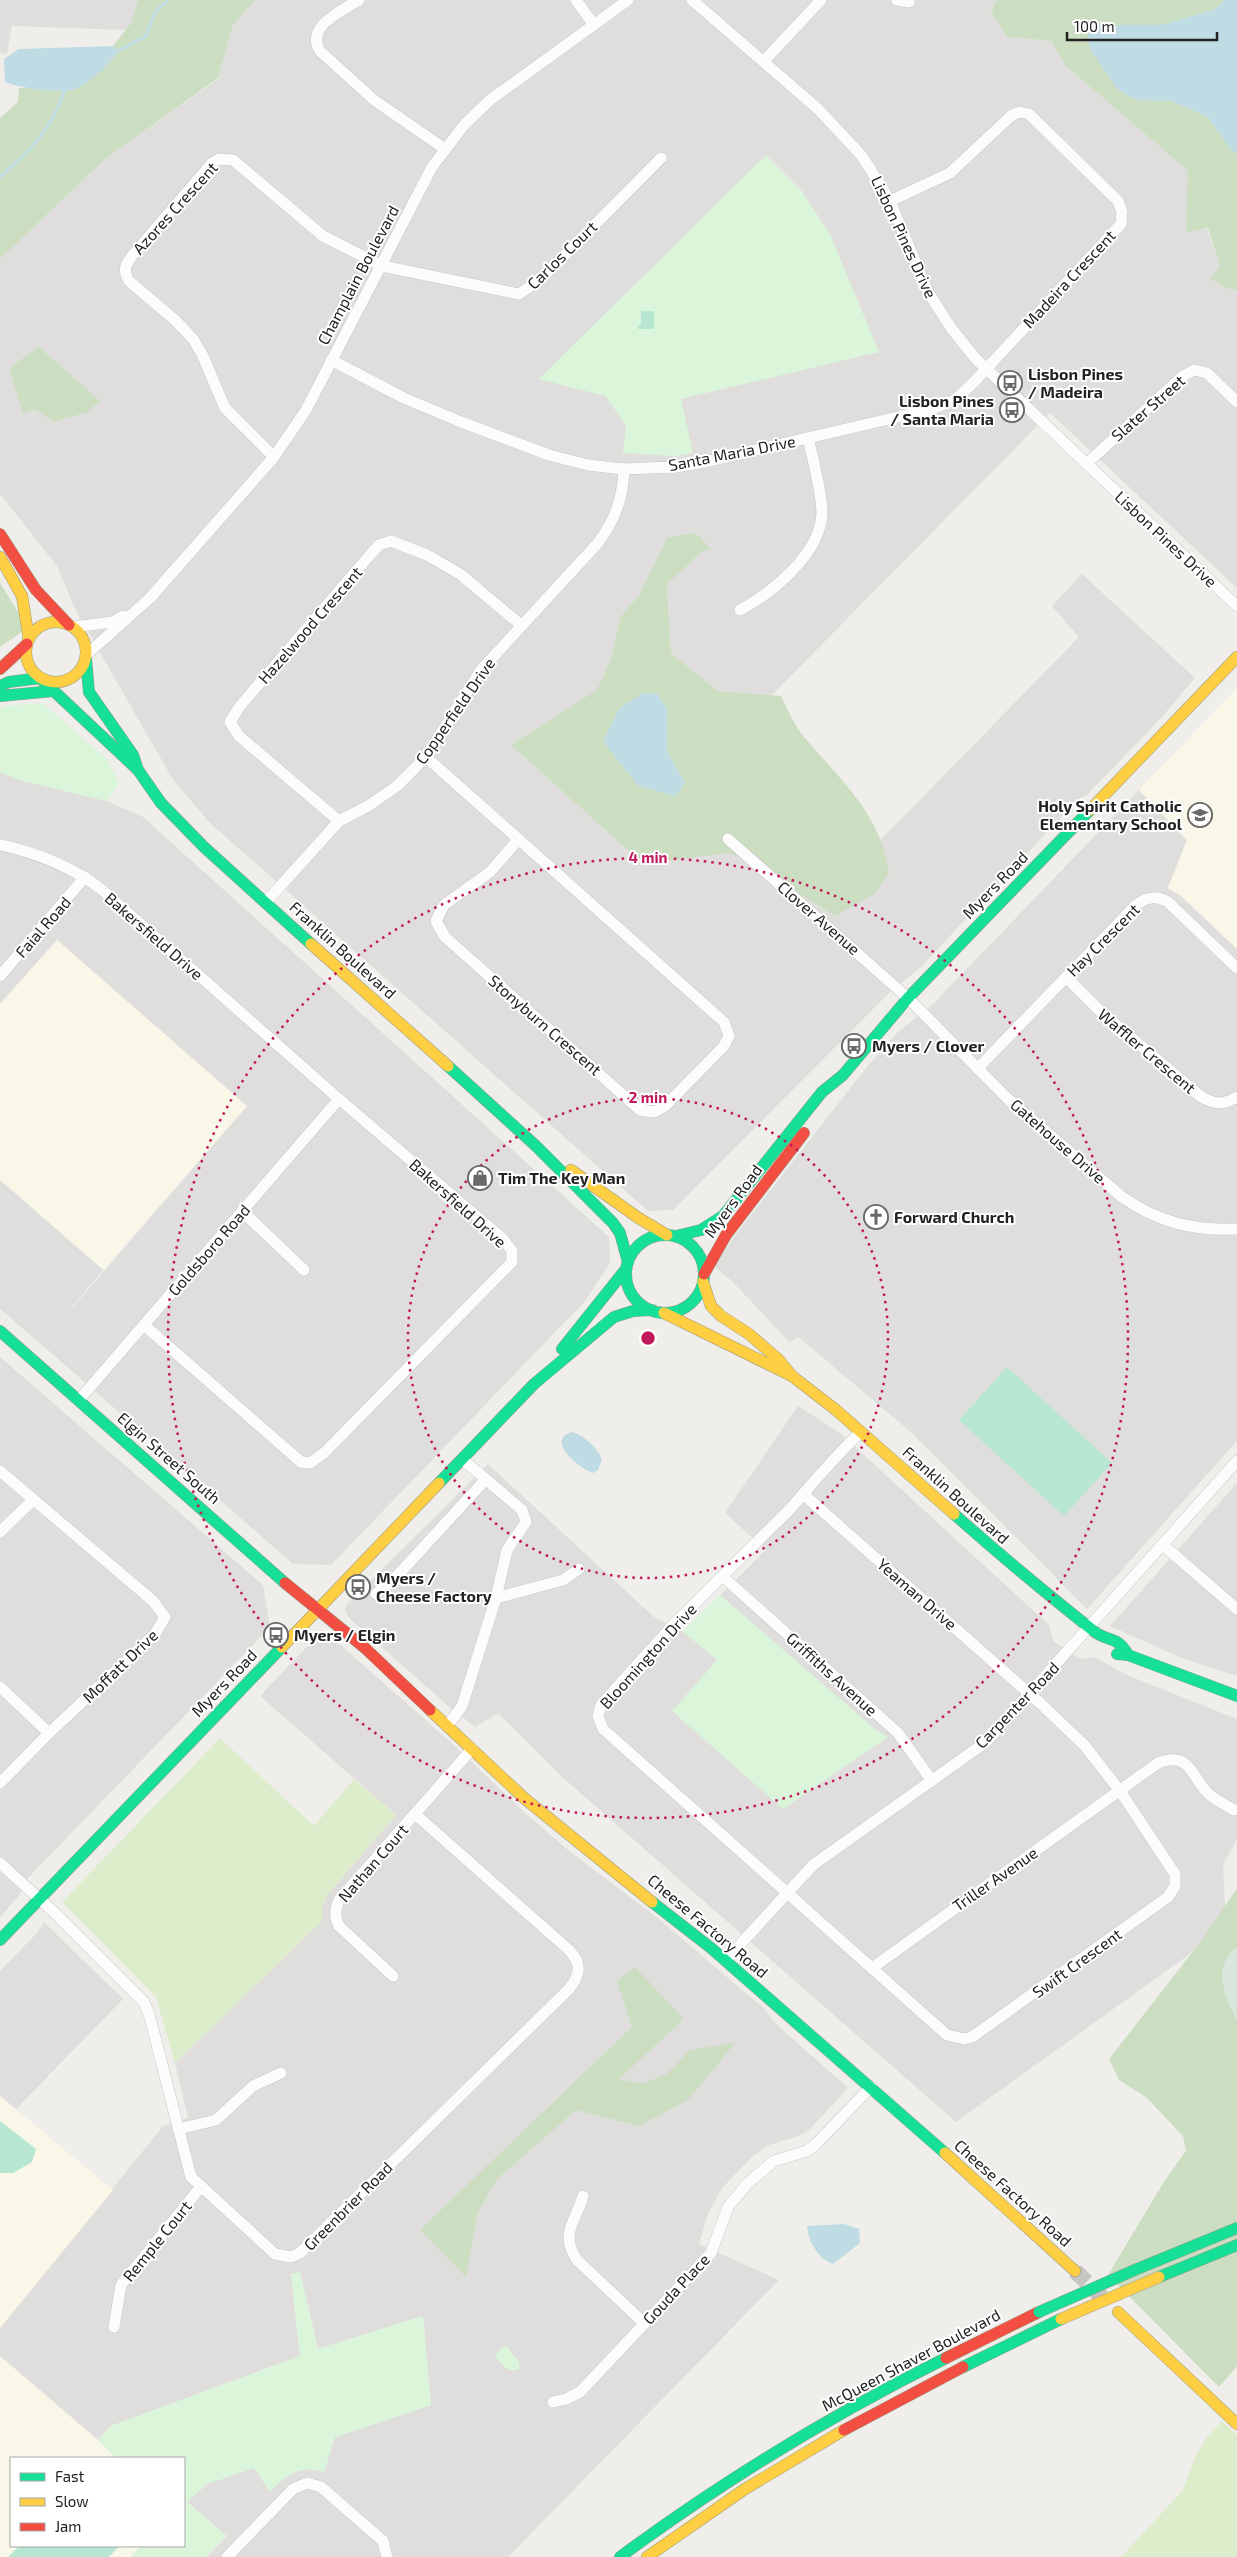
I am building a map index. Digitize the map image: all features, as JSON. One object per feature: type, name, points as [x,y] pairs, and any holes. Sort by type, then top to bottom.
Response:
[{"type":"main road","points":[[0,534],[36,590],[84,640],[86,657],[82,668],[68,680],[50,682],[40,678],[28,665],[26,656],[28,642],[26,606],[22,594],[0,557]]},
{"type":"main road","points":[[0,669],[42,626],[50,622],[71,626]]},
{"type":"main road","name":"Franklin Boulevard","points":[[86,657],[89,692],[134,755],[138,770]]},
{"type":"main road","name":"Myers Road","points":[[672,1236],[692,1234],[707,1228],[723,1216],[822,1092],[843,1075],[908,998],[1237,658]]},
{"type":"main road","points":[[0,686],[9,682],[40,678]]},
{"type":"main road","name":"Franklin Boulevard","points":[[40,678],[125,760],[138,770],[161,803],[186,830],[536,1146],[620,1233],[627,1266]]},
{"type":"main road","points":[[0,696],[53,691]]},
{"type":"main road","name":"Myers Road","points":[[704,1278],[726,1235],[830,1099],[843,1075]]},
{"type":"main road","name":"Franklin Boulevard","points":[[536,1146],[637,1217],[672,1236]]},
{"type":"main road","points":[[654,1236],[672,1236],[687,1242],[696,1250],[702,1261],[704,1278],[698,1294],[689,1304],[677,1311],[664,1313],[642,1306],[629,1290],[627,1266],[634,1250],[643,1242],[654,1236]]},
{"type":"main road","name":"Myers Road","points":[[0,1940],[534,1384],[627,1266]]},
{"type":"main road","name":"Franklin Boulevard","points":[[704,1278],[711,1306],[779,1360],[792,1376],[860,1432],[1025,1577],[1089,1628],[1100,1636],[1107,1635],[1123,1646],[1128,1655],[1237,1696]]},
{"type":"main road","name":"Myers Road","points":[[534,1384],[614,1317],[632,1311],[652,1310]]},
{"type":"main road","name":"Franklin Boulevard","points":[[664,1313],[699,1328],[772,1368],[792,1376]]},
{"type":"main road","name":"Elgin Street South","points":[[0,1330],[317,1609]]},
{"type":"main road","name":"Cheese Factory Road","points":[[317,1609],[365,1648],[547,1818],[726,1960],[1026,2225],[1075,2272]]},
{"type":"main road","name":"McQueen Shaver Boulevard","points":[[620,2557],[668,2522],[809,2432],[930,2367],[1039,2312],[1237,2228]]},
{"type":"main road","name":"McQueen Shaver Boulevard","points":[[647,2557],[748,2489],[827,2440],[948,2375],[1061,2319],[1237,2245]]},
{"type":"main road","points":[[1118,2312],[1237,2424]]},
{"type":"street","points":[[359,0],[320,27],[315,36],[316,44],[320,51],[374,100],[445,149]]},
{"type":"street","points":[[576,0],[594,25]]},
{"type":"street","name":"Champlain Boulevard","points":[[86,657],[150,598],[274,457],[306,410],[432,167],[464,125],[490,100],[628,0]]},
{"type":"street","name":"Lisbon Pines Drive","points":[[692,0],[764,62],[851,142],[874,172],[890,201],[928,292],[950,328],[985,368],[1237,606]]},
{"type":"street","points":[[764,62],[822,0]]},
{"type":"street","points":[[897,0],[909,2]]},
{"type":"street","name":"Madeira Crescent","points":[[890,201],[950,172],[1012,115],[1020,112],[1029,114],[1118,201],[1122,212],[1120,224],[985,368]]},
{"type":"street","name":"Azores Crescent","points":[[274,457],[225,408],[206,361],[193,339],[128,281],[125,265],[212,163],[226,158],[233,160],[323,236],[382,266]]},
{"type":"street","name":"Carlos Court","points":[[382,266],[519,294],[540,280],[661,158]]},
{"type":"street","name":"Santa Maria Drive","points":[[331,360],[404,398],[470,426],[549,455],[588,465],[624,469],[690,464],[932,409],[955,400],[985,368]]},
{"type":"street","name":"Slater Street","points":[[1086,464],[1183,376],[1194,370],[1207,373],[1237,402]]},
{"type":"street","points":[[740,610],[765,596],[803,557],[814,543],[820,528],[822,513],[808,438]]},
{"type":"street","name":"Copperfield Drive","points":[[266,902],[339,821],[368,806],[397,786],[426,757],[481,670],[598,543],[611,525],[619,505],[624,469]]},
{"type":"street","name":"Hazelwood Crescent","points":[[339,821],[238,736],[230,722],[240,706],[369,556],[380,545],[391,541],[427,555],[460,574],[521,625]]},
{"type":"street","name":"Champlain Boulevard","points":[[71,626],[113,622],[150,598]]},
{"type":"street","name":"Stonyburn Crescent","points":[[426,757],[724,1022],[729,1036],[724,1046],[665,1106],[654,1112],[640,1110],[445,938],[436,921],[444,905],[490,872],[518,840]]},
{"type":"street","name":"Clover Avenue","points":[[728,839],[908,998]]},
{"type":"street","name":"Bakersfield Drive","points":[[0,845],[32,852],[60,863],[85,877],[339,1099],[503,1239],[512,1251],[513,1260],[324,1454],[310,1464],[301,1462],[144,1326]]},
{"type":"street","name":"Faial Road","points":[[0,976],[85,877]]},
{"type":"street","name":"Hay Crescent","points":[[978,1068],[1136,905],[1147,898],[1155,897],[1168,902],[1237,968]]},
{"type":"street","name":"Waffler Crescent","points":[[1066,977],[1100,1012],[1200,1096],[1212,1104],[1221,1104],[1237,1097]]},
{"type":"street","name":"Gatehouse Drive","points":[[908,998],[1030,1118],[1122,1197],[1142,1211],[1186,1227],[1212,1230],[1237,1229]]},
{"type":"street","name":"Goldsboro Road","points":[[78,1400],[339,1099]]},
{"type":"street","points":[[242,1211],[304,1270]]},
{"type":"street","name":"Bloomington Drive","points":[[786,1892],[602,1729],[598,1716],[601,1705],[675,1623],[803,1494],[860,1432]]},
{"type":"street","points":[[448,1725],[462,1706],[496,1598],[506,1550],[526,1522],[522,1510],[462,1459]]},
{"type":"street","name":"Carpenter Road","points":[[726,1960],[786,1892],[813,1865],[986,1742],[1236,1463]]},
{"type":"street","name":"Moffatt Drive","points":[[0,1470],[153,1601],[165,1617],[155,1634],[49,1733],[0,1783]]},
{"type":"street","points":[[376,1594],[397,1576],[486,1479]]},
{"type":"street","name":"Yeaman Drive","points":[[803,1494],[1030,1694]]},
{"type":"street","points":[[0,1532],[33,1500]]},
{"type":"street","points":[[1163,1545],[1237,1609]]},
{"type":"street","points":[[496,1598],[563,1580],[579,1570]]},
{"type":"street","name":"Griffiths Avenue","points":[[722,1576],[898,1733],[932,1781]]},
{"type":"street","points":[[0,1687],[49,1733]]},
{"type":"street","name":"Swift Crescent","points":[[786,1892],[947,2035],[964,2039],[972,2037],[1168,1897],[1172,1892],[1175,1874],[1120,1791],[1085,1746],[1030,1694]]},
{"type":"street","name":"Nathan Court","points":[[393,1976],[338,1926],[336,1906],[338,1900],[472,1749]]},
{"type":"street","name":"Triller Avenue","points":[[872,1968],[1158,1763],[1175,1760],[1190,1768],[1209,1794],[1234,1810]]},
{"type":"street","name":"Greenbrier Road","points":[[0,1863],[144,2002],[149,2014],[187,2168],[200,2188],[275,2254],[286,2257],[296,2256],[576,1981],[580,1966],[568,1949],[415,1814]]},
{"type":"street","points":[[178,2129],[216,2120],[253,2086],[281,2073]]},
{"type":"street","name":"Gouda Place","points":[[553,2402],[566,2399],[580,2392],[711,2254],[728,2207],[747,2184],[774,2161],[807,2151],[815,2145],[871,2087]]},
{"type":"street","name":"Remple Court","points":[[114,2327],[121,2285],[200,2188]]},
{"type":"street","points":[[583,2196],[579,2211],[568,2233],[570,2250],[577,2260],[644,2323]]},
{"type":"street","points":[[227,2557],[293,2489],[311,2483],[326,2490],[383,2540],[387,2557]]},
{"type":"shaded area","points":[[0,0],[138,0],[131,23],[125,30],[12,26],[7,54],[0,53]]},
{"type":"shaded area","points":[[255,0],[997,0],[991,11],[1007,37],[1051,41],[1066,66],[1188,171],[1220,267],[1237,273],[1237,588],[1050,413],[771,696],[718,691],[671,653],[667,584],[704,550],[710,550],[700,536],[691,533],[667,538],[639,595],[620,617],[612,657],[597,691],[511,745],[643,864],[694,802],[866,855],[1079,637],[1052,606],[1082,574],[1195,678],[1161,718],[1087,795],[1078,799],[920,968],[891,991],[673,1210],[648,1211],[209,822],[172,778],[75,609],[57,566],[0,494],[0,259],[105,159],[218,79],[233,25]]},
{"type":"shaded area","name":"Holy Spirit Catholic Elementary School","points":[[1237,688],[1237,949],[1180,895],[1168,888],[1187,840],[1139,790]]},
{"type":"shaded area","points":[[0,772],[19,780],[107,801],[143,817],[609,1237],[610,1263],[585,1301],[331,1565],[293,1564],[41,1344],[247,1106],[57,940],[0,1004]]},
{"type":"shaded area","points":[[1139,790],[1187,840],[1168,888],[1180,895],[1237,949],[1237,1390],[866,1068],[896,1034],[933,1004]]},
{"type":"shaded area","points":[[57,940],[247,1106],[103,1270],[0,1180],[0,1004]]},
{"type":"shaded area","points":[[866,1068],[1237,1390],[1237,1441],[1087,1609],[911,1432],[714,1266],[737,1233]]},
{"type":"shaded area","points":[[870,1078],[1070,1262],[911,1432],[798,1336],[790,1343],[731,1280],[736,1274],[729,1261],[788,1176],[827,1137],[819,1130],[849,1101],[872,1120],[783,1211],[807,1237],[800,1247],[814,1262],[877,1256],[886,1265],[889,1293],[904,1309],[979,1227],[954,1203],[925,1202],[921,1156],[853,1095]]},
{"type":"shaded area","points":[[0,1180],[103,1270],[41,1344],[0,1309]]},
{"type":"shaded area","points":[[0,1187],[98,1273],[42,1338],[0,1301],[0,1289],[32,1253],[0,1225]]},
{"type":"shaded area","points":[[0,1357],[263,1585],[270,1627],[28,1878],[18,1897],[0,1917]]},
{"type":"shaded area","points":[[798,1406],[840,1433],[1049,1625],[1053,1641],[1080,1659],[1094,1657],[1127,1675],[1237,1719],[1237,1839],[1223,1865],[1226,1928],[956,2122],[560,1775],[498,1713],[475,1727],[453,1710],[350,1619],[345,1611],[346,1605],[488,1464],[654,1617],[683,1632],[766,1550],[725,1513]]},
{"type":"shaded area","points":[[1237,1483],[1237,1676],[1184,1659],[1110,1626]]},
{"type":"shaded area","points":[[326,1632],[456,1747],[526,1814],[568,1850],[655,1916],[765,2009],[774,2022],[848,2088],[809,2130],[796,2137],[769,2145],[752,2157],[722,2188],[708,2214],[699,2244],[779,2280],[508,2557],[206,2557],[227,2536],[187,2502],[207,2484],[254,2468],[270,2491],[285,2476],[295,2471],[310,2469],[324,2471],[335,2437],[431,2405],[423,2316],[318,2349],[300,2272],[291,2274],[300,2356],[111,2426],[98,2440],[0,2356],[0,2328],[163,2126],[188,2118],[175,2063],[322,1921],[322,1907],[327,1895],[396,1815],[260,1696],[320,1633]]},
{"type":"shaded area","points":[[44,1922],[123,1999],[16,2109],[0,2096],[0,1971],[38,1932]]},
{"type":"shaded area","points":[[1237,1947],[1237,2021],[1228,2002],[1222,1972],[1229,1954]]},
{"type":"shaded area","points":[[0,2096],[113,2190],[0,2328]]},
{"type":"shaded area","points":[[0,2356],[98,2440],[115,2457],[10,2457],[10,2547],[140,2547],[130,2557],[0,2557]]},
{"type":"green space","points":[[138,0],[255,0],[233,25],[218,78],[105,159],[0,259],[0,118],[18,102],[19,88],[77,89],[112,60],[117,51],[113,46],[131,23]]},
{"type":"green space","points":[[997,0],[1224,0],[1216,9],[1161,26],[1099,25],[1136,100],[1171,101],[1208,117],[1232,150],[1237,153],[1237,290],[1226,288],[1210,278],[1220,267],[1208,228],[1186,232],[1188,171],[1066,66],[1051,41],[1007,37],[991,11]]},
{"type":"green space","points":[[766,155],[801,190],[830,234],[879,352],[681,399],[693,453],[675,456],[623,453],[626,425],[605,396],[539,379]]},
{"type":"green space","points":[[641,311],[654,311],[654,329],[638,329],[638,325],[641,325]]},
{"type":"green space","points":[[39,347],[100,401],[87,412],[54,422],[35,409],[23,413],[9,368]]},
{"type":"green space","points":[[691,533],[700,536],[711,550],[704,550],[667,584],[671,653],[718,691],[781,696],[801,733],[856,797],[877,831],[889,873],[876,893],[835,916],[746,859],[727,853],[643,864],[511,745],[597,690],[612,657],[620,617],[639,595],[667,538]],"holes":[[[667,709],[667,751],[685,783],[638,786]]]},
{"type":"green space","points":[[0,583],[28,628],[0,647]]},
{"type":"green space","points":[[42,703],[107,759],[119,783],[107,801],[19,780],[0,772],[0,709],[5,706]]},
{"type":"green space","points":[[1007,1367],[1112,1463],[1064,1516],[959,1420]]},
{"type":"green space","points":[[720,1595],[876,1730],[888,1737],[783,1809],[672,1711],[717,1660],[683,1632]]},
{"type":"green space","points":[[220,1738],[314,1826],[354,1779],[396,1815],[327,1895],[322,1907],[322,1921],[175,2063],[156,1997],[62,1902]]},
{"type":"green space","points":[[1237,1888],[1237,2366],[1219,2387],[1108,2275],[1165,2180],[1186,2151],[1183,2136],[1146,2097],[1119,2080],[1109,2059],[1202,1940]]},
{"type":"green space","points":[[635,1967],[684,2019],[619,2079],[642,2084],[667,2074],[690,2050],[735,2043],[688,2100],[639,2126],[576,2110],[497,2179],[478,2212],[466,2277],[420,2230],[632,2027],[617,1981]]},
{"type":"green space","points":[[0,2121],[36,2149],[32,2162],[13,2173],[0,2173]]},
{"type":"green space","points":[[300,2272],[318,2349],[423,2316],[431,2405],[335,2437],[324,2472],[308,2469],[301,2470],[288,2476],[270,2492],[254,2468],[207,2484],[187,2502],[227,2536],[206,2557],[130,2557],[140,2547],[185,2547],[185,2457],[115,2457],[98,2440],[111,2426],[300,2356],[291,2274]]},
{"type":"green space","points":[[502,2347],[507,2347],[518,2360],[520,2367],[517,2370],[508,2370],[496,2358],[496,2354]]},
{"type":"green space","points":[[1222,2421],[1237,2435],[1237,2557],[1121,2557],[1183,2490],[1196,2455],[1207,2437]]},
{"type":"green space","points":[[18,2547],[118,2547],[109,2557],[8,2557]]},
{"type":"water","points":[[1224,0],[1237,0],[1237,153],[1232,151],[1208,117],[1171,101],[1136,100],[1117,89],[1091,51],[1087,35],[1099,25],[1161,25],[1216,9]]},
{"type":"water","points":[[113,46],[118,51],[110,61],[95,77],[78,88],[52,91],[5,82],[4,59],[19,49]]},
{"type":"water","points":[[642,693],[657,694],[667,709],[667,751],[685,783],[675,796],[638,786],[603,741],[619,709]]},
{"type":"water","points":[[571,1432],[590,1442],[597,1450],[602,1459],[598,1470],[593,1473],[581,1467],[563,1448],[564,1436]]},
{"type":"water","points":[[844,2224],[859,2229],[860,2243],[833,2264],[818,2254],[809,2238],[807,2226]]},
{"type":"waterway","points":[[118,51],[146,36],[155,12],[168,0]]},
{"type":"waterway","points":[[0,177],[39,138],[53,117],[65,90]]},
{"type":"tunnel","points":[[1075,2271],[1102,2297]]},
{"type":"traffic: fast","points":[[86,659],[89,692],[133,755],[138,770],[161,803],[204,847],[311,944]]},
{"type":"traffic: fast","points":[[0,686],[9,682],[40,678]]},
{"type":"traffic: fast","points":[[41,679],[138,770]]},
{"type":"traffic: fast","points":[[0,696],[53,691]]},
{"type":"traffic: fast","points":[[676,1236],[701,1230],[723,1216],[822,1092],[843,1075],[908,998],[1090,810]]},
{"type":"traffic: fast","points":[[448,1066],[536,1146],[613,1223],[620,1233],[628,1262]]},
{"type":"traffic: fast","points":[[665,1235],[680,1238],[697,1252],[701,1259],[704,1274],[701,1289],[687,1306],[680,1310],[665,1313],[650,1310],[633,1296],[629,1289],[626,1274],[629,1259],[643,1242],[650,1238],[665,1235]]},
{"type":"traffic: fast","points":[[562,1349],[626,1269]]},
{"type":"traffic: fast","points":[[439,1483],[534,1384],[614,1317],[633,1311],[652,1310]]},
{"type":"traffic: fast","points":[[0,1331],[285,1583]]},
{"type":"traffic: fast","points":[[954,1514],[1095,1632],[1120,1644],[1128,1655]]},
{"type":"traffic: fast","points":[[0,1940],[282,1647]]},
{"type":"traffic: fast","points":[[1117,1654],[1128,1655],[1237,1696]]},
{"type":"traffic: fast","points":[[652,1902],[711,1948],[945,2153]]},
{"type":"traffic: fast","points":[[1137,2269],[1237,2228]]},
{"type":"traffic: fast","points":[[1159,2277],[1237,2245]]},
{"type":"traffic: fast","points":[[1039,2312],[1137,2269]]},
{"type":"traffic: fast","points":[[963,2367],[1061,2319]]},
{"type":"traffic: fast","points":[[620,2557],[698,2502],[778,2450],[861,2402],[946,2358]]},
{"type":"traffic: slow","points":[[0,557],[22,596],[29,639]]},
{"type":"traffic: slow","points":[[50,622],[62,622],[73,627],[81,635],[86,646],[86,652],[84,664],[73,677],[62,682],[50,682],[39,677],[31,669],[26,658],[26,646],[31,635],[39,627],[50,622]]},
{"type":"traffic: slow","points":[[1090,810],[1237,657]]},
{"type":"traffic: slow","points":[[311,944],[448,1066]]},
{"type":"traffic: slow","points":[[571,1170],[637,1217],[667,1235]]},
{"type":"traffic: slow","points":[[703,1282],[711,1306],[721,1316],[749,1334],[779,1360],[792,1376],[836,1410],[954,1514]]},
{"type":"traffic: slow","points":[[664,1313],[792,1376]]},
{"type":"traffic: slow","points":[[282,1647],[439,1483]]},
{"type":"traffic: slow","points":[[430,1710],[524,1798],[652,1902]]},
{"type":"traffic: slow","points":[[945,2153],[1075,2271]]},
{"type":"traffic: slow","points":[[1061,2319],[1159,2277]]},
{"type":"traffic: slow","points":[[1118,2312],[1237,2424]]},
{"type":"traffic: slow","points":[[647,2557],[745,2489],[844,2430]]},
{"type":"traffic: jam","points":[[0,534],[36,590],[69,625]]},
{"type":"traffic: jam","points":[[0,669],[27,644]]},
{"type":"traffic: jam","points":[[704,1274],[726,1235],[804,1133]]},
{"type":"traffic: jam","points":[[285,1583],[365,1648],[430,1710]]},
{"type":"traffic: jam","points":[[946,2358],[1039,2312]]},
{"type":"traffic: jam","points":[[844,2430],[963,2367]]},
{"type":"place","name":"Lisbon Pines / Madeira","points":[[1010,383]]},
{"type":"place","name":"Lisbon Pines / Santa Maria","points":[[1012,410]]},
{"type":"place","name":"Holy Spirit Catholic Elementary School","points":[[1200,815]]},
{"type":"place","name":"Myers / Clover","points":[[854,1046]]},
{"type":"place","name":"Tim The Key Man","points":[[480,1178]]},
{"type":"place","name":"Forward Church","points":[[876,1217]]},
{"type":"place","name":"Myers / Cheese Factory","points":[[358,1587]]},
{"type":"place","name":"Myers / Elgin","points":[[276,1635]]}]
